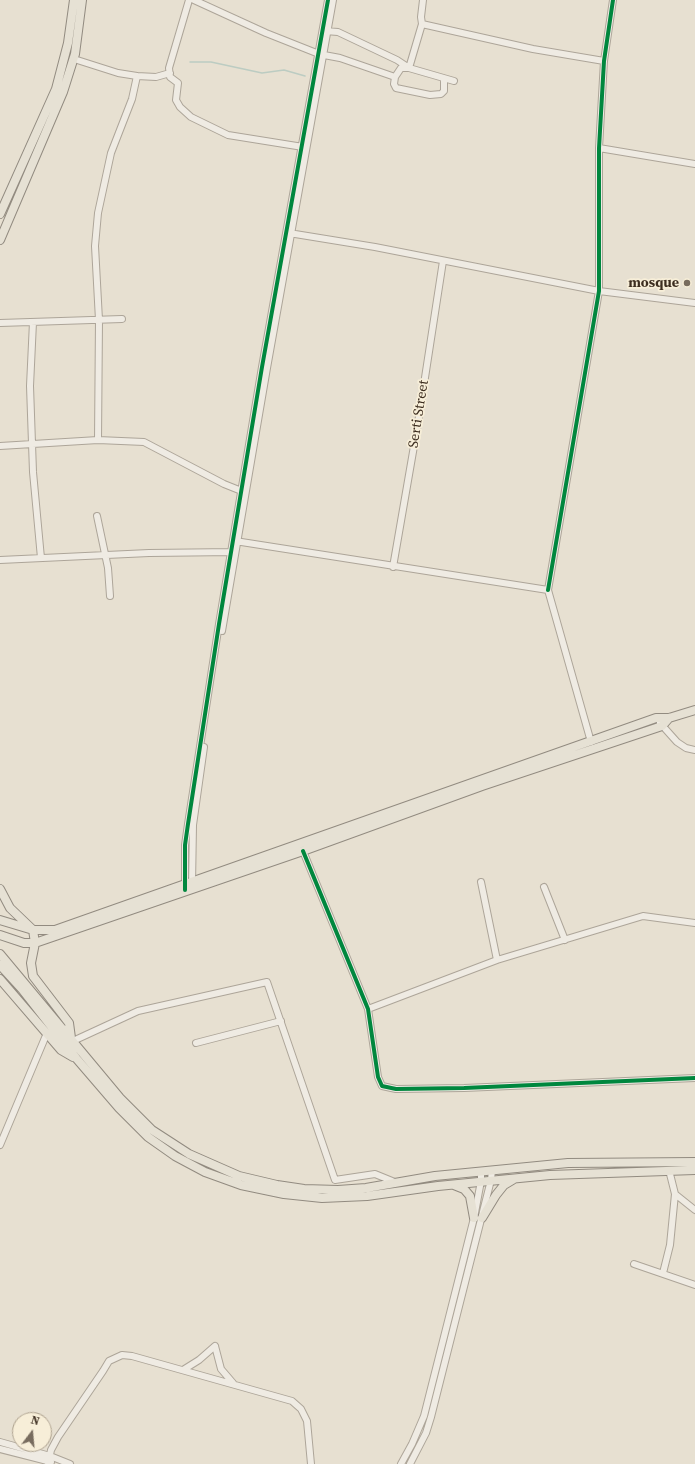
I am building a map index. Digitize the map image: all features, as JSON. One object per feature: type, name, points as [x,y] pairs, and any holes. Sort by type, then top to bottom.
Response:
[{"type":"main road","points":[[0,214],[56,89],[68,43],[74,0]]},
{"type":"main road","points":[[0,240],[64,92],[74,59],[82,0]]},
{"type":"main road","points":[[0,935],[18,942],[35,944],[189,886],[656,718],[670,718],[695,710]]},
{"type":"main road","points":[[0,920],[33,930],[55,930],[189,886],[303,851],[482,786],[662,726],[670,718]]},
{"type":"main road","points":[[0,889],[10,908],[33,930],[35,944],[31,963],[33,976],[69,1023],[72,1039]]},
{"type":"main road","points":[[1,955],[120,1098],[152,1130],[189,1154],[220,1169],[254,1180],[304,1189],[338,1190],[481,1171],[568,1163],[695,1162]]},
{"type":"main road","points":[[0,965],[22,989],[76,1058],[119,1108],[148,1136],[175,1156],[205,1172],[241,1185],[284,1194],[322,1198],[367,1196],[453,1184],[515,1178],[695,1170]]},
{"type":"main road","points":[[0,980],[62,1050],[76,1058]]},
{"type":"main road","points":[[478,1218],[504,1185],[515,1178]]},
{"type":"main road","points":[[453,1184],[464,1190],[470,1196],[478,1218]]},
{"type":"street","points":[[189,0],[171,57],[170,77],[178,83],[176,100],[180,107],[191,118],[228,135],[302,147]]},
{"type":"street","points":[[194,0],[266,33],[321,54],[340,58],[395,77]]},
{"type":"street","points":[[289,233],[294,222],[325,31],[328,0]]},
{"type":"street","points":[[325,31],[333,0]]},
{"type":"street","points":[[409,68],[422,24],[421,17],[423,0]]},
{"type":"street","points":[[591,742],[548,590],[600,291],[599,148],[604,61],[613,0]]},
{"type":"street","points":[[422,24],[533,49],[604,61]]},
{"type":"street","points":[[325,31],[344,34],[409,68],[444,80],[454,81]]},
{"type":"street","points":[[189,886],[188,824],[243,492],[289,233],[302,147],[321,54]]},
{"type":"street","points":[[74,59],[118,73],[137,76],[156,77],[170,72]]},
{"type":"street","points":[[409,68],[401,68],[395,77],[394,84],[396,88],[430,96],[441,94],[444,91],[444,80]]},
{"type":"street","points":[[98,440],[99,320],[95,246],[98,213],[111,153],[132,99],[137,76]]},
{"type":"street","points":[[599,148],[695,164]]},
{"type":"street","points":[[294,222],[302,233],[309,237]]},
{"type":"street","points":[[289,233],[375,247],[600,291],[695,303]]},
{"type":"street","name":"Serti Street","points":[[393,567],[403,502],[418,423],[443,261]]},
{"type":"street","points":[[0,323],[122,319]]},
{"type":"street","points":[[33,322],[30,386],[32,444],[41,558]]},
{"type":"street","points":[[0,446],[98,440],[144,442],[243,492]]},
{"type":"street","points":[[97,516],[104,555],[108,568],[110,596]]},
{"type":"street","points":[[235,541],[393,567],[548,590]]},
{"type":"street","points":[[0,560],[104,555],[233,552]]},
{"type":"street","points":[[656,718],[677,742],[686,748],[695,750]]},
{"type":"street","points":[[303,851],[368,1009],[378,1077],[382,1086],[388,1088],[464,1088],[695,1078]]},
{"type":"street","points":[[481,882],[497,960]]},
{"type":"street","points":[[544,887],[564,940]]},
{"type":"street","points":[[368,1009],[497,960],[643,916],[695,923]]},
{"type":"street","points":[[72,1039],[138,1011],[267,982],[336,1180],[375,1174],[397,1183]]},
{"type":"street","points":[[196,1043],[281,1021]]},
{"type":"street","points":[[0,1145],[47,1033]]},
{"type":"street","points":[[401,1464],[412,1444],[424,1416],[478,1218],[491,1180],[492,1170]]},
{"type":"street","points":[[662,1273],[670,1245],[675,1194],[669,1170]]},
{"type":"street","points":[[410,1464],[426,1432],[431,1417],[478,1218],[481,1171]]},
{"type":"street","points":[[675,1194],[695,1210]]},
{"type":"street","points":[[634,1264],[695,1285]]},
{"type":"street","points":[[183,1370],[199,1360],[215,1346],[221,1369],[234,1385]]},
{"type":"street","points":[[49,1461],[51,1450],[62,1431],[109,1361],[122,1355],[132,1356],[183,1370],[298,1404],[307,1421],[311,1464]]},
{"type":"street","points":[[0,1442],[49,1461]]},
{"type":"street","points":[[0,1448],[49,1461],[70,1464]]},
{"type":"waterway","points":[[190,62],[211,62],[262,73],[284,70],[305,76]]},
{"type":"cycle path","points":[[185,890],[185,845],[219,624],[262,367],[328,0]]},
{"type":"cycle path","points":[[548,590],[599,291],[599,148],[604,61],[613,0]]},
{"type":"cycle path","points":[[303,851],[368,1009],[378,1077],[382,1086],[396,1089],[464,1088],[695,1078]]},
{"type":"place","name":"mosque","points":[[687,283]]}]
